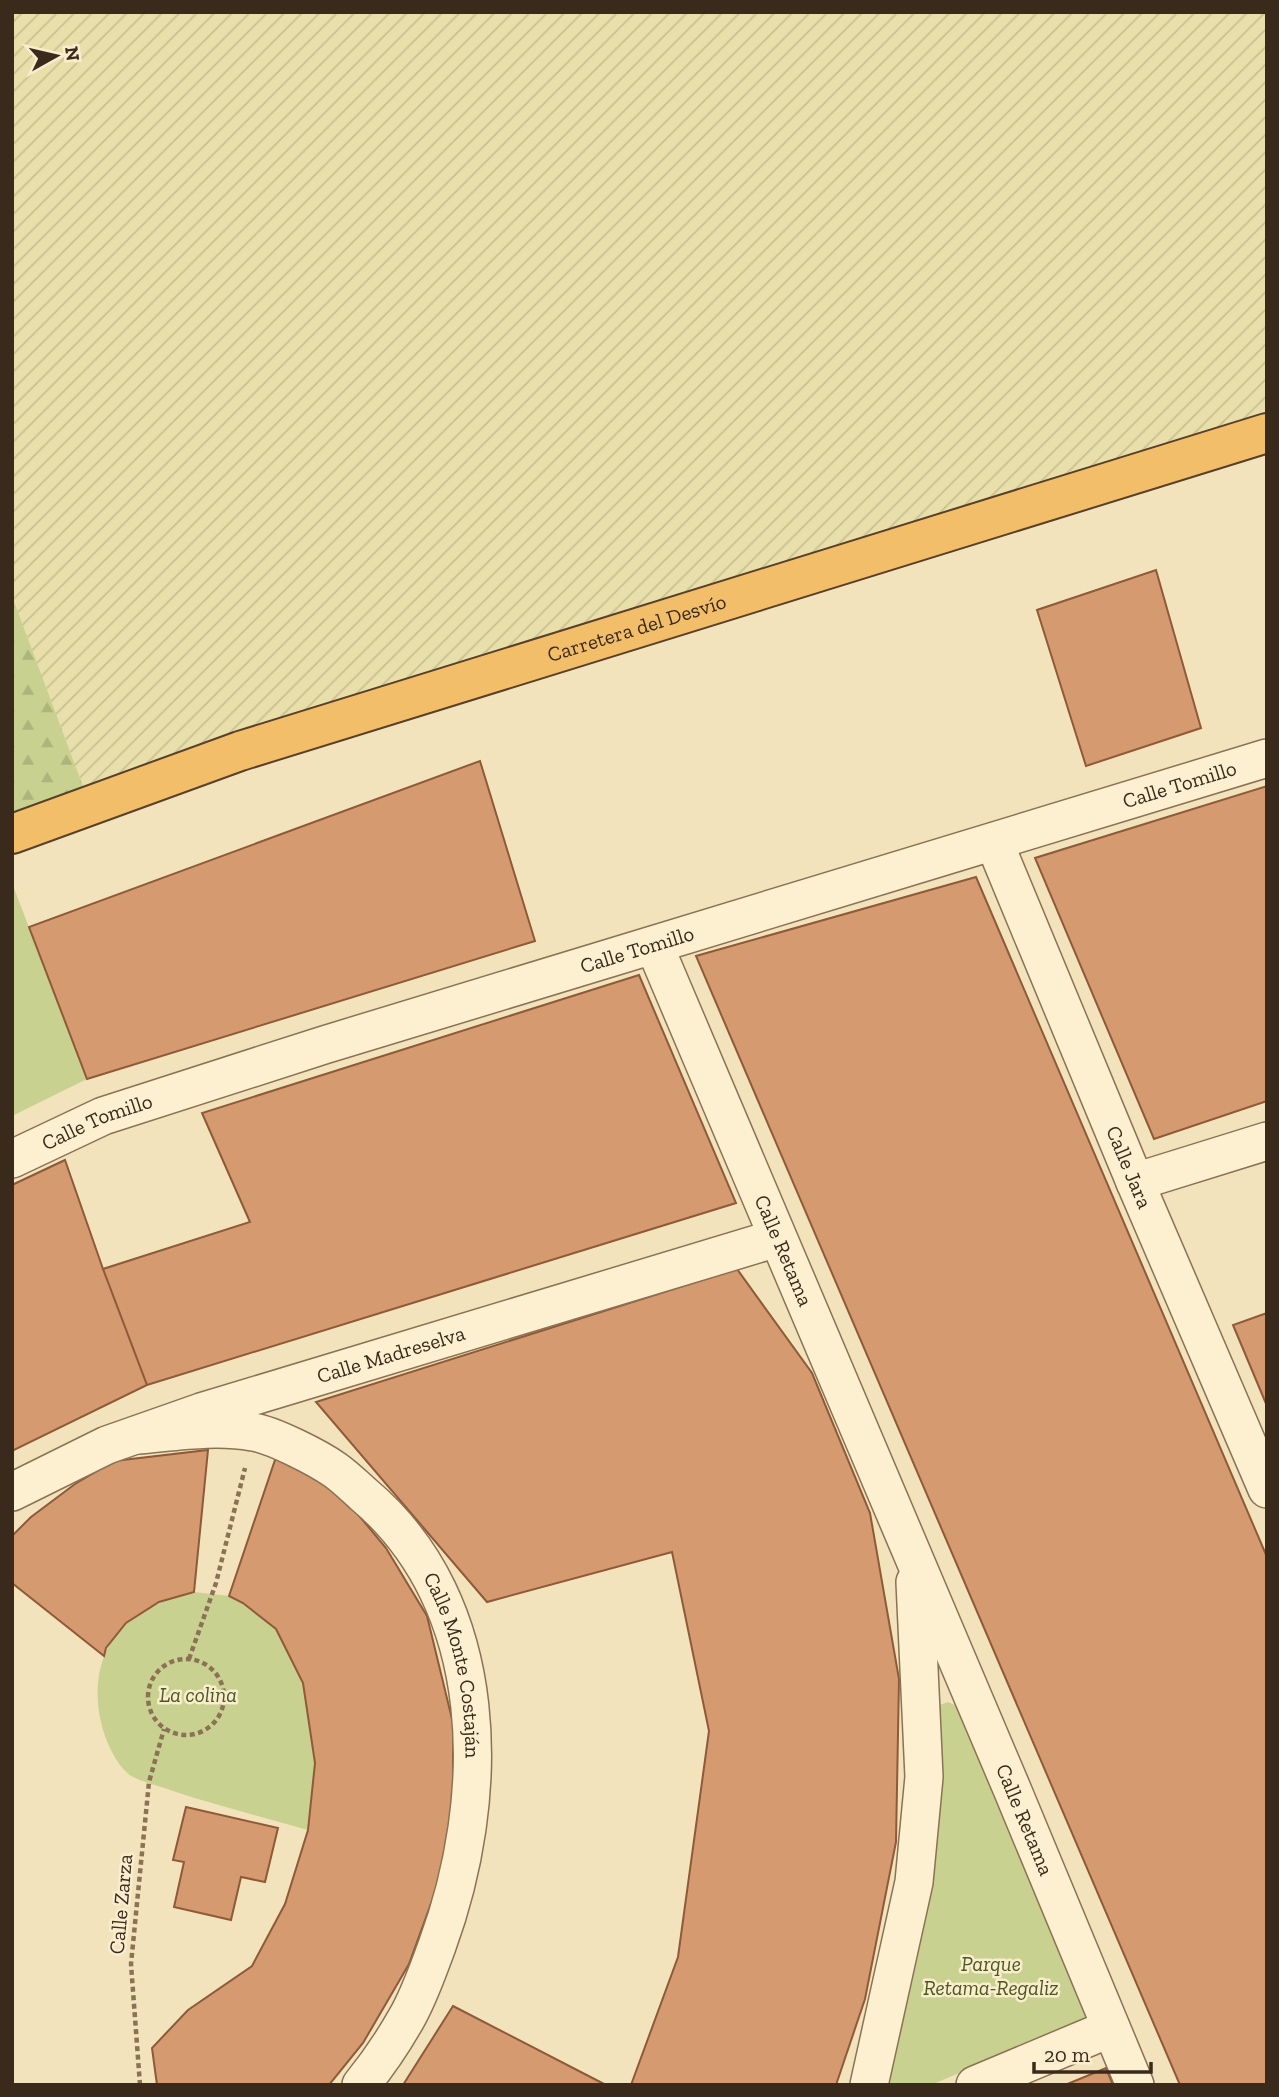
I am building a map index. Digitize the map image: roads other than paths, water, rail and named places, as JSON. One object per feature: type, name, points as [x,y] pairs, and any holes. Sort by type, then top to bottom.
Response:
[{"type":"highway","name":"Carretera del Desvío","points":[[12,834],[240,751],[1267,433]]},
{"type":"street","name":"Calle Tomillo","points":[[12,1159],[103,1116],[324,1045],[1267,758]]},
{"type":"street","name":"Calle Jara","points":[[994,842],[1267,1489]]},
{"type":"street","name":"Calle Retama","points":[[654,945],[1135,2085]]},
{"type":"street","points":[[1135,1181],[1267,1141]]},
{"type":"street","name":"Calle Madreselva","points":[[12,1492],[107,1445],[201,1412],[777,1238]]},
{"type":"street","name":"Calle Monte Costaján","points":[[137,1435],[203,1429],[254,1432],[288,1445],[334,1469],[388,1514],[425,1564],[446,1605],[461,1655],[473,1746],[472,1795],[461,1866],[451,1907],[408,2017],[361,2085]]},
{"type":"street","name":"Calle Retama","points":[[869,2085],[914,1882],[923,1790],[914,1556]]},
{"type":"street","points":[[975,2085],[1111,2028]]},
{"type":"park label","name":"La colina","points":[[198,1695]]},
{"type":"park label","name":"Parque Retama-Regaliz","points":[[991,1976]]}]
